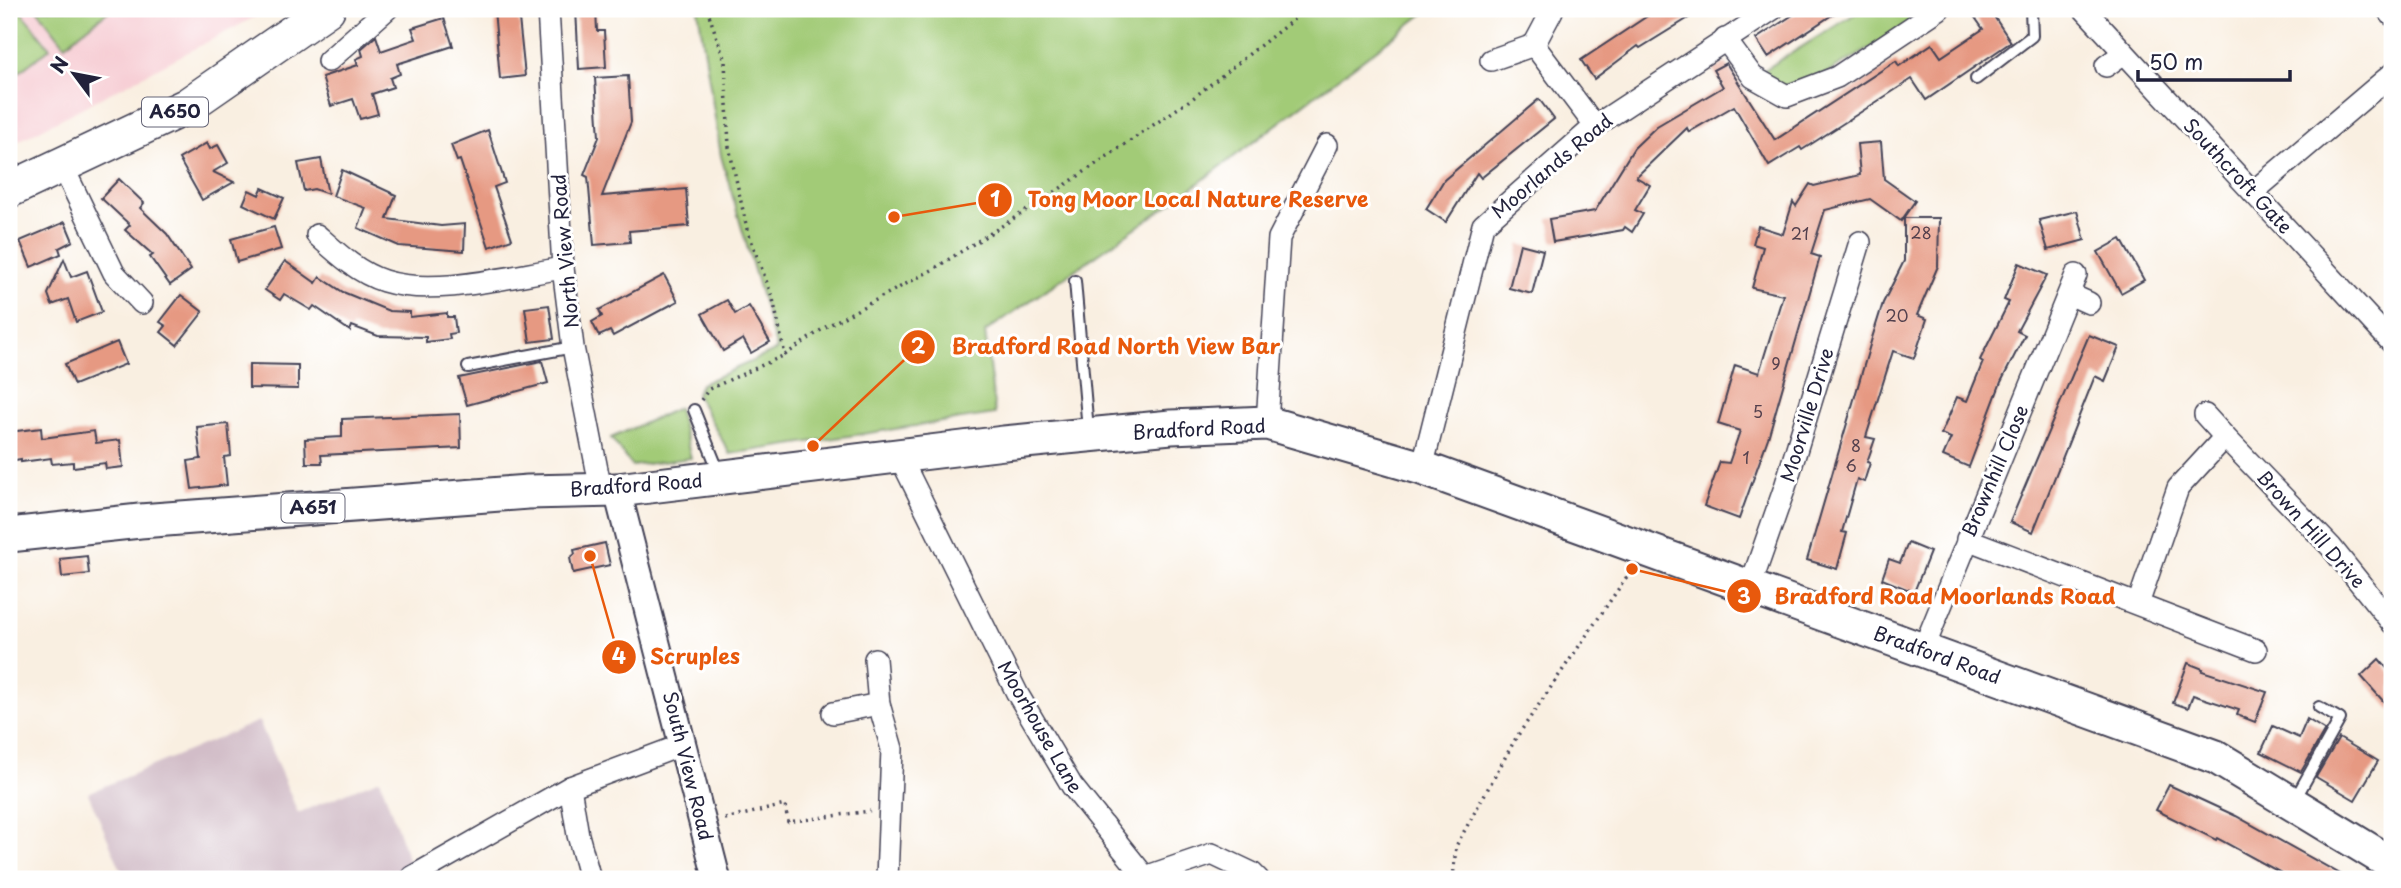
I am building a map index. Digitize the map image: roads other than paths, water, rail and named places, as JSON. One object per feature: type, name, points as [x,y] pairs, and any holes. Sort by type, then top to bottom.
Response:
[{"type":"highway","name":"A650","points":[[9,190],[187,106],[327,9]]},
{"type":"main road","name":"Bradford Road","points":[[9,535],[140,521],[528,492],[609,490],[1171,426],[1267,423],[1422,468],[2216,757],[2392,864]]},
{"type":"street","points":[[328,61],[387,9]]},
{"type":"street","name":"North View Road","points":[[548,9],[563,268],[573,347],[609,490]]},
{"type":"street","points":[[1725,39],[1753,77],[1787,96],[1837,77],[1939,9]]},
{"type":"street","name":"Southcroft Gate","points":[[2084,9],[2392,343]]},
{"type":"street","points":[[2387,9],[2392,15]]},
{"type":"street","name":"Moorlands Road","points":[[1422,468],[1483,225],[1595,126],[1767,10]]},
{"type":"street","points":[[1491,60],[1534,45],[1552,11]]},
{"type":"street","points":[[1534,45],[1595,126]]},
{"type":"street","points":[[2106,66],[2124,53]]},
{"type":"street","points":[[2253,192],[2392,74]]},
{"type":"street","points":[[1267,423],[1279,238],[1327,145]]},
{"type":"street","points":[[62,165],[114,273],[142,303]]},
{"type":"street","points":[[317,235],[362,271],[384,281],[405,285],[438,286],[563,268]]},
{"type":"street","name":"Moorville Drive","points":[[1750,587],[1785,487],[1860,242]]},
{"type":"street","name":"Brownhill Close","points":[[1923,650],[1966,539],[2073,285],[2088,303]]},
{"type":"street","name":"Brown Hill Drive","points":[[2205,415],[2330,547],[2392,624]]},
{"type":"street","points":[[2138,604],[2178,488],[2225,437]]},
{"type":"street","name":"Moorhouse Lane","points":[[900,455],[1031,716],[1072,786],[1145,878],[1212,854],[1252,873],[1258,879]]},
{"type":"street","name":"South View Road","points":[[609,490],[682,745],[717,879]]},
{"type":"street","points":[[1966,539],[2138,604],[2239,633],[2256,650]]},
{"type":"street","points":[[875,659],[879,704],[892,750],[887,879]]},
{"type":"street","points":[[833,713],[879,704]]},
{"type":"street","points":[[413,879],[570,787],[682,745]]},
{"type":"street","points":[[570,787],[578,835],[590,879]]},
{"type":"lane","points":[[1976,79],[2032,36],[2031,9]]},
{"type":"lane","points":[[1075,281],[1088,436]]},
{"type":"lane","points":[[468,367],[573,347]]},
{"type":"lane","points":[[694,410],[716,457],[721,478]]},
{"type":"lane","points":[[2293,804],[2340,719],[2319,707]]},
{"type":"place","name":"Tong Moor Local Nature Reserve","points":[[894,217]]},
{"type":"place","name":"Bradford Road North View Bar","points":[[813,446]]},
{"type":"place","name":"Scruples","points":[[590,556]]},
{"type":"place","name":"Bradford Road Moorlands Road","points":[[1632,569]]}]
